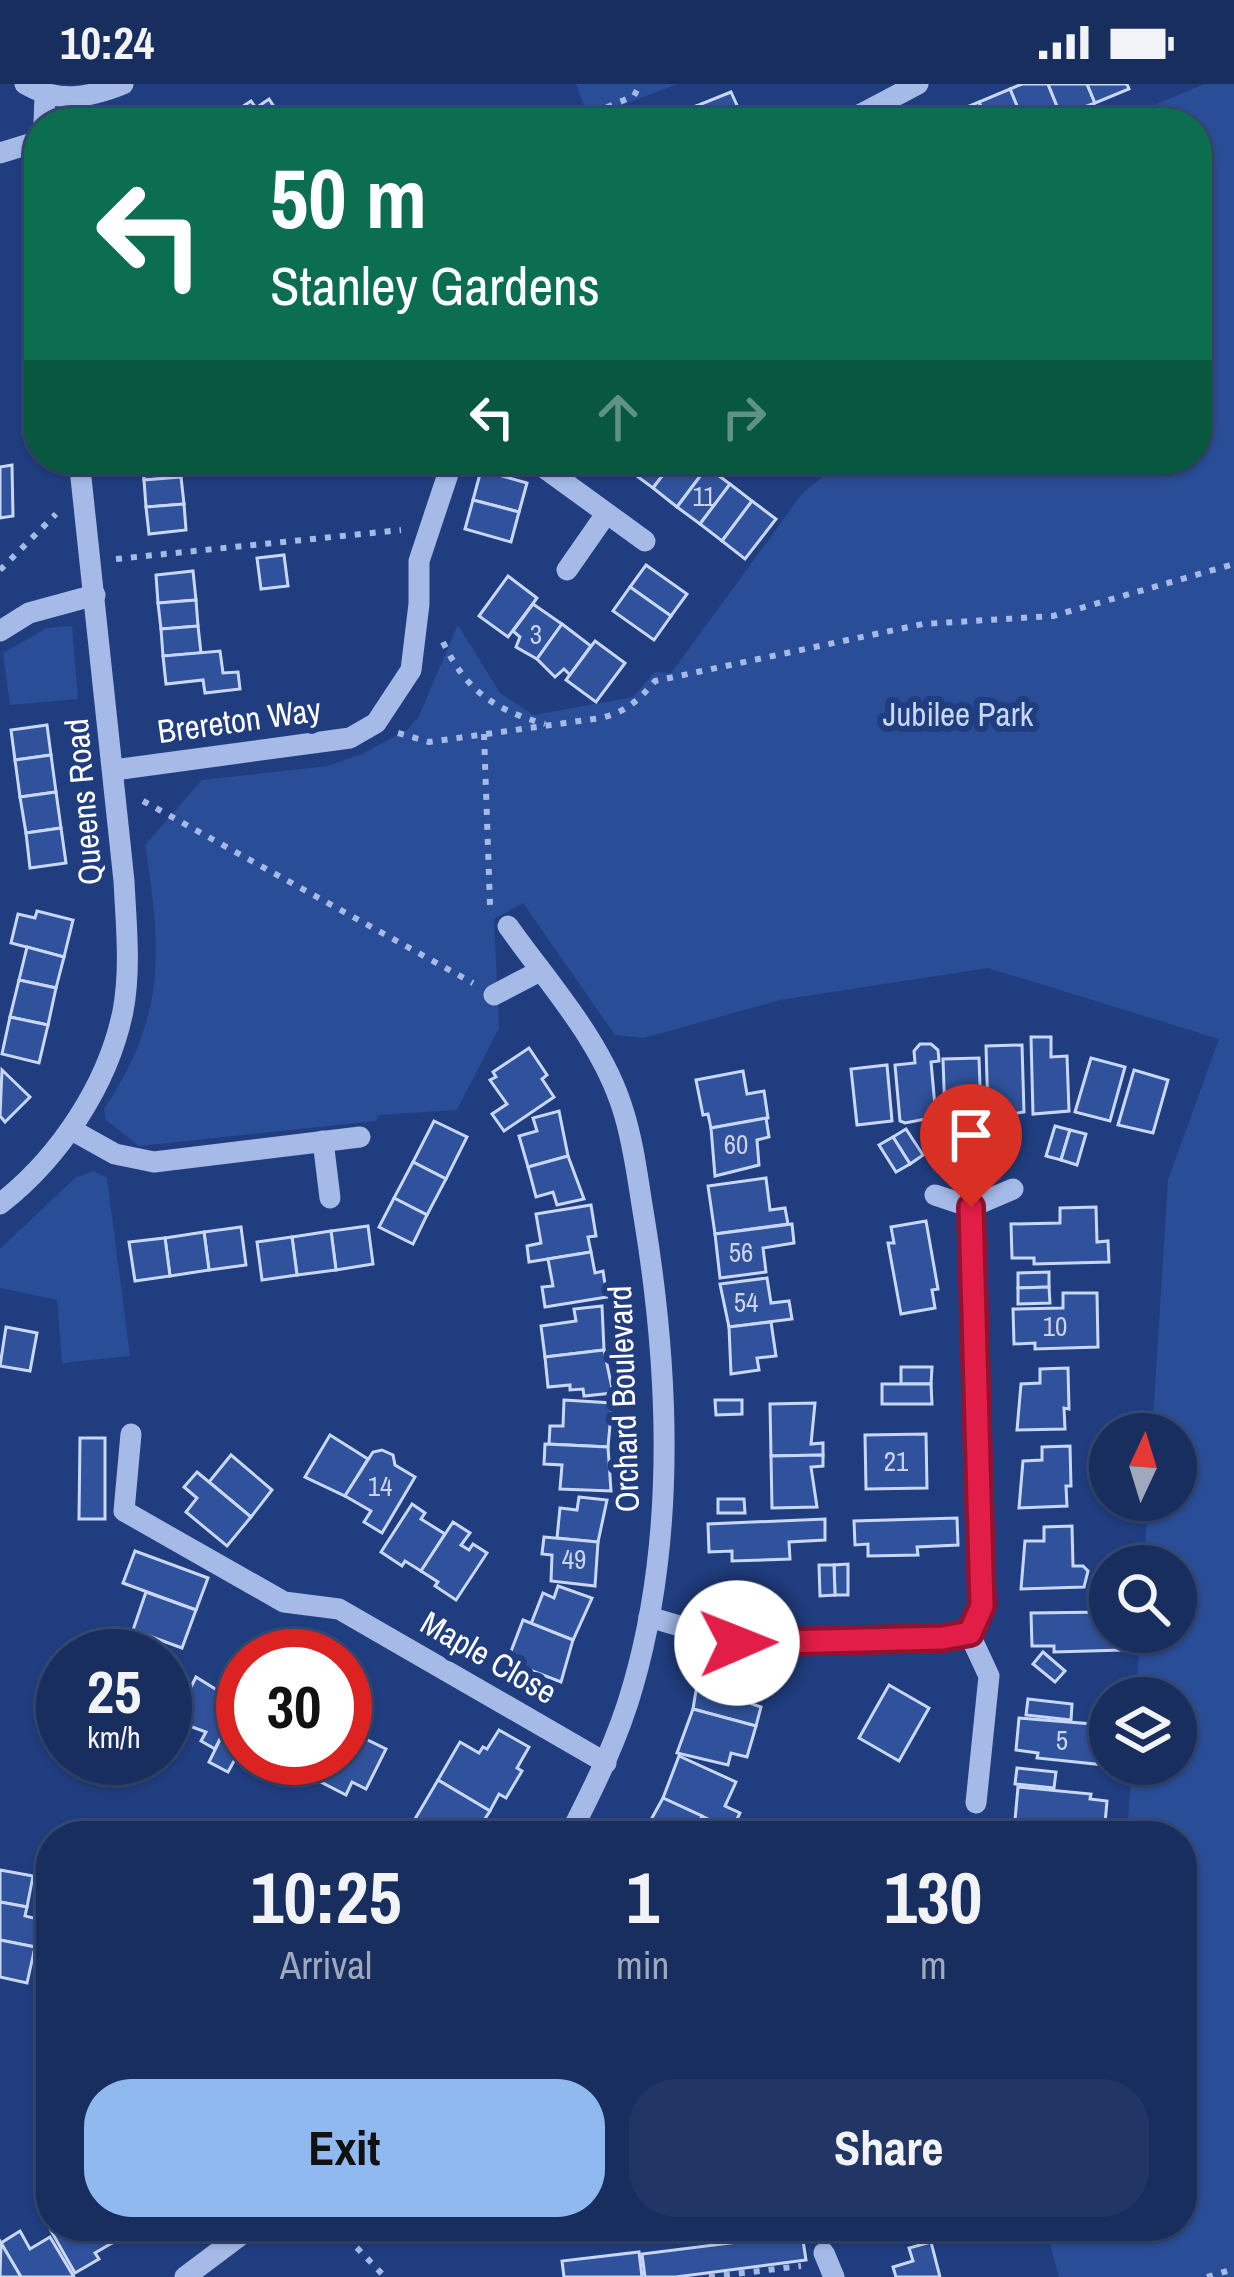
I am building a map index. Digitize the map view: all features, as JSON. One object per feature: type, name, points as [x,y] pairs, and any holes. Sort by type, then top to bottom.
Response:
[{"type":"street","points":[[35,90],[70,98],[123,84]]},
{"type":"street","points":[[872,108],[918,84]]},
{"type":"street","name":"Queens Road","points":[[0,1204],[26,1184],[72,1130],[123,1012],[127,949],[114,777],[81,474]]},
{"type":"street","points":[[376,723],[411,670],[419,604],[418,561],[449,474]]},
{"type":"street","points":[[552,474],[645,541]]},
{"type":"street","points":[[567,570],[606,514]]},
{"type":"street","points":[[0,631],[29,613],[95,595]]},
{"type":"street","name":"Brereton Way","points":[[114,777],[350,738],[376,723]]},
{"type":"street","name":"Orchard Boulevard","points":[[499,919],[597,1050],[623,1109],[652,1270],[662,1398],[660,1525],[650,1617],[633,1687],[606,1763],[576,1821]]},
{"type":"street","points":[[494,995],[540,971]]},
{"type":"street","points":[[72,1130],[115,1154],[154,1162],[360,1137]]},
{"type":"street","points":[[322,1141],[331,1198]]},
{"type":"street","points":[[935,1195],[971,1207],[1013,1189]]},
{"type":"street","points":[[971,1207],[982,1606],[970,1633],[989,1676],[976,1803]]},
{"type":"street","name":"Maple Close","points":[[131,1434],[124,1511],[284,1602],[339,1609],[606,1763]]},
{"type":"street","points":[[650,1617],[737,1643],[943,1638],[970,1633]]},
{"type":"street","points":[[185,2277],[233,2241]]},
{"type":"path","points":[[605,108],[634,96],[640,84]]},
{"type":"path","points":[[0,570],[50,524],[76,474]]},
{"type":"path","points":[[92,561],[429,528]]},
{"type":"path","points":[[376,723],[429,742],[618,714],[637,702],[655,681],[923,624],[1053,616],[1234,563]]},
{"type":"path","points":[[419,604],[452,661],[476,690],[505,712],[548,725]]},
{"type":"path","points":[[484,734],[499,919]]},
{"type":"path","points":[[114,777],[494,995]]},
{"type":"path","points":[[350,2241],[385,2277]]},
{"type":"path","points":[[710,2277],[829,2264]]},
{"type":"path","points":[[1207,2277],[1234,2269]]},
{"type":"green space","points":[[576,84],[678,84],[614,108],[585,108]]},
{"type":"green space","name":"Jubilee Park","points":[[1205,84],[1234,84],[1234,2277],[1059,2277],[1049,2241],[1197,2241],[1197,1821],[1128,1821],[1131,1785],[1197,1785],[1197,1677],[1137,1677],[1139,1653],[1197,1653],[1197,1545],[1145,1545],[1147,1521],[1197,1521],[1197,1413],[1153,1413],[1168,1180],[1219,1039],[988,968],[780,1000],[644,1038],[615,1035],[523,903],[494,919],[499,1028],[457,1110],[378,1115],[376,1121],[139,1146],[106,1120],[104,1109],[139,1044],[154,982],[154,918],[145,845],[202,780],[327,766],[407,730],[418,718],[458,625],[500,693],[534,715],[633,697],[655,672],[671,673],[802,494],[826,474],[1212,474],[1212,108],[1147,108]]},
{"type":"green space","points":[[72,626],[78,699],[10,705],[3,653],[47,628]]},
{"type":"green space","points":[[93,1171],[107,1178],[130,1356],[62,1363],[57,1300],[0,1288],[0,1249],[75,1178]]},
{"type":"building","points":[[1048,84],[1058,108],[1018,108],[1010,89]]},
{"type":"building","points":[[1048,84],[1087,84],[1095,103],[1058,108]]},
{"type":"building","points":[[1087,84],[1127,84],[1129,89],[1095,103]]},
{"type":"building","points":[[1010,89],[1018,108],[981,108],[979,102]]},
{"type":"building","points":[[731,92],[738,108],[697,108]]},
{"type":"building","points":[[12,465],[13,516],[0,518],[0,467]]},
{"type":"building","points":[[143,474],[181,474],[181,477],[144,480]]},
{"type":"building","points":[[480,474],[527,483],[519,512],[473,500]]},
{"type":"building","points":[[634,474],[664,474],[653,488]]},
{"type":"building","points":[[664,474],[702,474],[677,507],[653,488]]},
{"type":"building","points":[[702,474],[716,474],[730,484],[700,524],[677,507]]},
{"type":"building","points":[[181,477],[184,504],[146,507],[144,480]]},
{"type":"building","points":[[730,484],[752,501],[722,541],[700,524]]},
{"type":"building","points":[[473,500],[519,512],[511,542],[465,529]]},
{"type":"building","points":[[752,501],[776,519],[745,559],[722,541]]},
{"type":"building","points":[[184,504],[186,530],[149,534],[146,507]]},
{"type":"building","points":[[284,555],[288,586],[261,589],[257,558]]},
{"type":"building","points":[[646,565],[687,594],[671,616],[630,587]]},
{"type":"building","points":[[193,571],[196,600],[158,603],[156,575]]},
{"type":"building","points":[[508,576],[537,598],[508,637],[479,616]]},
{"type":"building","points":[[630,587],[671,616],[654,640],[613,611]]},
{"type":"building","points":[[196,600],[198,626],[161,629],[158,603]]},
{"type":"building","points":[[533,604],[562,624],[537,659],[516,647],[520,637],[513,631]]},
{"type":"building","points":[[562,624],[591,646],[570,675],[564,669],[555,677],[537,659]]},
{"type":"building","points":[[198,626],[201,653],[163,656],[161,629]]},
{"type":"building","points":[[595,641],[625,663],[596,702],[566,680]]},
{"type":"building","points":[[220,651],[223,673],[238,672],[240,689],[205,693],[203,680],[166,684],[163,656]]},
{"type":"building","points":[[47,725],[51,755],[15,760],[11,730]]},
{"type":"building","points":[[51,755],[56,792],[20,797],[15,760]]},
{"type":"building","points":[[56,792],[61,828],[26,833],[20,797]]},
{"type":"building","points":[[61,828],[66,863],[30,868],[26,833]]},
{"type":"building","points":[[37,911],[73,920],[64,957],[11,943],[18,914],[35,918]]},
{"type":"building","points":[[27,947],[64,957],[56,988],[19,980]]},
{"type":"building","points":[[19,980],[56,988],[48,1025],[10,1017]]},
{"type":"building","points":[[10,1017],[48,1025],[39,1063],[2,1054]]},
{"type":"building","points":[[1031,1037],[1051,1037],[1051,1057],[1067,1056],[1069,1111],[1033,1114]]},
{"type":"building","points":[[920,1044],[938,1050],[939,1061],[931,1062],[936,1117],[905,1123],[900,1121],[895,1065],[915,1063],[914,1051]]},
{"type":"building","points":[[1022,1045],[1024,1112],[992,1117],[988,1115],[986,1046]]},
{"type":"building","points":[[529,1048],[547,1075],[542,1079],[554,1097],[504,1131],[492,1114],[507,1104],[490,1080],[496,1077],[493,1072]]},
{"type":"building","points":[[979,1058],[981,1113],[945,1116],[943,1059]]},
{"type":"building","points":[[1091,1058],[1125,1067],[1110,1121],[1075,1112]]},
{"type":"building","points":[[887,1065],[892,1121],[857,1125],[851,1069]]},
{"type":"building","points":[[2,1070],[30,1097],[5,1122],[0,1116]]},
{"type":"building","points":[[1134,1070],[1168,1080],[1153,1133],[1118,1125]]},
{"type":"building","points":[[743,1071],[747,1094],[764,1091],[768,1118],[711,1128],[708,1114],[703,1115],[696,1080]]},
{"type":"building","points":[[559,1111],[568,1156],[528,1167],[519,1136],[537,1131],[533,1118]]},
{"type":"building","points":[[766,1118],[769,1137],[757,1140],[759,1165],[715,1176],[711,1128]]},
{"type":"building","points":[[434,1121],[467,1137],[446,1179],[413,1162]]},
{"type":"building","points":[[1055,1126],[1070,1130],[1061,1160],[1046,1156]]},
{"type":"building","points":[[906,1129],[923,1155],[910,1164],[893,1137]]},
{"type":"building","points":[[1070,1130],[1086,1134],[1077,1165],[1061,1160]]},
{"type":"building","points":[[1009,1132],[1010,1164],[994,1165],[993,1133]]},
{"type":"building","points":[[977,1133],[993,1133],[994,1165],[978,1165]]},
{"type":"building","points":[[893,1137],[910,1164],[896,1172],[879,1145]]},
{"type":"building","points":[[568,1156],[584,1199],[557,1205],[553,1192],[536,1197],[528,1167]]},
{"type":"building","points":[[413,1162],[446,1179],[427,1215],[394,1198]]},
{"type":"building","points":[[766,1178],[770,1210],[785,1208],[788,1224],[715,1234],[708,1186]]},
{"type":"building","points":[[394,1198],[427,1215],[413,1244],[379,1227]]},
{"type":"building","points":[[591,1205],[596,1236],[588,1237],[591,1252],[529,1262],[527,1246],[541,1243],[536,1214]]},
{"type":"building","points":[[1096,1207],[1097,1242],[1108,1241],[1109,1262],[1034,1264],[1034,1258],[1012,1258],[1011,1224],[1060,1223],[1060,1208]]},
{"type":"building","points":[[926,1221],[938,1289],[932,1290],[935,1308],[901,1314],[888,1243],[894,1243],[891,1227]]},
{"type":"building","points":[[792,1224],[794,1243],[763,1248],[766,1272],[720,1278],[715,1234]]},
{"type":"building","points":[[368,1226],[373,1264],[336,1270],[331,1231]]},
{"type":"building","points":[[241,1227],[246,1265],[209,1270],[204,1232]]},
{"type":"building","points":[[331,1231],[336,1270],[297,1275],[292,1237]]},
{"type":"building","points":[[204,1232],[209,1270],[170,1276],[165,1238]]},
{"type":"building","points":[[292,1237],[297,1275],[262,1280],[257,1242]]},
{"type":"building","points":[[165,1238],[170,1276],[135,1281],[129,1242]]},
{"type":"building","points":[[591,1252],[595,1273],[603,1271],[607,1297],[545,1307],[542,1287],[553,1286],[548,1259]]},
{"type":"building","points":[[1049,1272],[1049,1287],[1018,1288],[1018,1273]]},
{"type":"building","points":[[767,1278],[771,1303],[789,1301],[792,1319],[729,1327],[720,1284]]},
{"type":"building","points":[[1049,1287],[1050,1303],[1018,1304],[1018,1288]]},
{"type":"building","points":[[1063,1293],[1097,1293],[1098,1347],[1035,1349],[1035,1343],[1014,1344],[1013,1309],[1063,1308]]},
{"type":"building","points":[[602,1306],[604,1350],[545,1357],[541,1326],[576,1321],[574,1309]]},
{"type":"building","points":[[771,1322],[776,1356],[757,1358],[759,1370],[731,1374],[729,1327]]},
{"type":"building","points":[[6,1327],[37,1333],[30,1371],[0,1366]]},
{"type":"building","points":[[604,1350],[613,1393],[584,1396],[583,1389],[570,1390],[570,1385],[548,1387],[545,1357]]},
{"type":"building","points":[[901,1367],[932,1367],[931,1384],[901,1384]]},
{"type":"building","points":[[1068,1368],[1065,1429],[1017,1430],[1021,1384],[1040,1383],[1040,1369]]},
{"type":"building","points":[[882,1384],[931,1384],[932,1404],[882,1404]]},
{"type":"building","points":[[564,1400],[612,1403],[608,1447],[549,1444],[550,1426],[563,1426]]},
{"type":"building","points":[[715,1400],[742,1400],[742,1414],[716,1415]]},
{"type":"building","points":[[815,1403],[811,1444],[823,1443],[823,1455],[771,1456],[770,1404]]},
{"type":"building","points":[[926,1434],[927,1488],[866,1489],[865,1435]]},
{"type":"building","points":[[330,1435],[368,1459],[345,1496],[305,1477]]},
{"type":"building","points":[[80,1438],[105,1438],[105,1519],[79,1519]]},
{"type":"building","points":[[545,1444],[608,1447],[611,1491],[560,1489],[562,1465],[544,1464]]},
{"type":"building","points":[[1070,1446],[1067,1506],[1019,1508],[1023,1461],[1042,1460],[1042,1447]]},
{"type":"building","points":[[382,1450],[415,1477],[382,1533],[364,1522],[371,1511],[345,1496],[373,1452]]},
{"type":"building","points":[[231,1455],[272,1490],[251,1517],[209,1482]]},
{"type":"building","points":[[823,1455],[823,1466],[811,1467],[817,1507],[772,1508],[771,1456]]},
{"type":"building","points":[[197,1472],[251,1517],[227,1546],[186,1512],[197,1498],[184,1487]]},
{"type":"building","points":[[579,1497],[607,1500],[598,1542],[557,1538],[560,1508],[577,1510]]},
{"type":"building","points":[[718,1499],[744,1499],[745,1513],[718,1513]]},
{"type":"building","points":[[412,1504],[425,1513],[421,1519],[445,1534],[421,1571],[405,1561],[402,1566],[381,1552]]},
{"type":"building","points":[[957,1518],[958,1545],[917,1547],[918,1555],[868,1556],[868,1544],[855,1545],[854,1521]]},
{"type":"building","points":[[825,1519],[825,1540],[789,1542],[790,1559],[732,1561],[732,1551],[709,1552],[708,1524]]},
{"type":"building","points":[[453,1522],[470,1533],[461,1545],[469,1550],[473,1544],[487,1553],[456,1600],[421,1571]]},
{"type":"building","points":[[1072,1526],[1073,1566],[1088,1571],[1084,1587],[1021,1589],[1025,1541],[1044,1541],[1044,1527]]},
{"type":"building","points":[[544,1537],[598,1542],[595,1586],[551,1581],[552,1555],[542,1554]]},
{"type":"building","points":[[135,1551],[208,1578],[196,1610],[123,1583]]},
{"type":"building","points":[[848,1564],[848,1595],[835,1595],[834,1565]]},
{"type":"building","points":[[819,1565],[834,1565],[835,1595],[820,1596]]},
{"type":"building","points":[[558,1586],[592,1598],[573,1640],[531,1624],[543,1593],[554,1598]]},
{"type":"building","points":[[146,1592],[196,1610],[189,1629],[133,1629]]},
{"type":"building","points":[[1089,1612],[1089,1651],[1054,1652],[1054,1646],[1032,1646],[1031,1613]]},
{"type":"building","points":[[523,1620],[573,1640],[561,1682],[517,1665],[510,1654]]},
{"type":"building","points":[[1043,1652],[1065,1671],[1055,1682],[1033,1664]]},
{"type":"building","points":[[701,1660],[759,1679],[752,1704],[761,1707],[756,1726],[693,1709]]},
{"type":"building","points":[[196,1677],[216,1689],[215,1749],[201,1741],[206,1732],[192,1727]]},
{"type":"building","points":[[889,1685],[929,1708],[899,1761],[859,1738]]},
{"type":"building","points":[[1028,1699],[1072,1704],[1071,1720],[1026,1715]]},
{"type":"building","points":[[693,1709],[756,1726],[747,1757],[731,1753],[728,1765],[677,1753]]},
{"type":"building","points":[[1019,1718],[1089,1724],[1089,1763],[1037,1758],[1038,1753],[1016,1750]]},
{"type":"building","points":[[499,1730],[529,1747],[506,1798],[499,1794],[490,1811],[438,1780],[460,1742],[479,1753]]},
{"type":"building","points":[[372,1742],[386,1749],[372,1777]]},
{"type":"building","points":[[679,1756],[736,1782],[725,1806],[740,1813],[736,1821],[713,1821],[663,1798]]},
{"type":"building","points":[[1017,1768],[1056,1772],[1054,1788],[1015,1784]]},
{"type":"building","points":[[438,1780],[490,1811],[484,1821],[415,1819]]},
{"type":"building","points":[[327,1785],[351,1785],[346,1795]]},
{"type":"building","points":[[1018,1787],[1091,1794],[1090,1799],[1107,1801],[1105,1821],[1015,1820]]},
{"type":"building","points":[[663,1798],[702,1816],[700,1821],[650,1821]]},
{"type":"building","points":[[0,1870],[33,1876],[27,1907],[0,1902]]},
{"type":"building","points":[[0,1902],[27,1907],[25,1916],[36,1919],[36,1947],[0,1940]]},
{"type":"building","points":[[0,1940],[35,1947],[27,1983],[0,1977]]},
{"type":"building","points":[[20,2231],[30,2249],[52,2241],[74,2277],[21,2277],[1,2243]]},
{"type":"building","points":[[57,2241],[111,2241],[95,2253],[99,2259],[75,2273]]},
{"type":"building","points":[[746,2241],[803,2241],[806,2260],[645,2277],[642,2254]]},
{"type":"building","points":[[931,2242],[940,2277],[896,2277],[893,2267],[913,2261],[909,2248]]},
{"type":"building","points":[[1,2243],[21,2277],[0,2277]]},
{"type":"building","points":[[639,2252],[642,2277],[564,2277],[562,2261]]},
{"type":"route","points":[[737,1643],[943,1638],[970,1633],[982,1606],[971,1207]]}]
